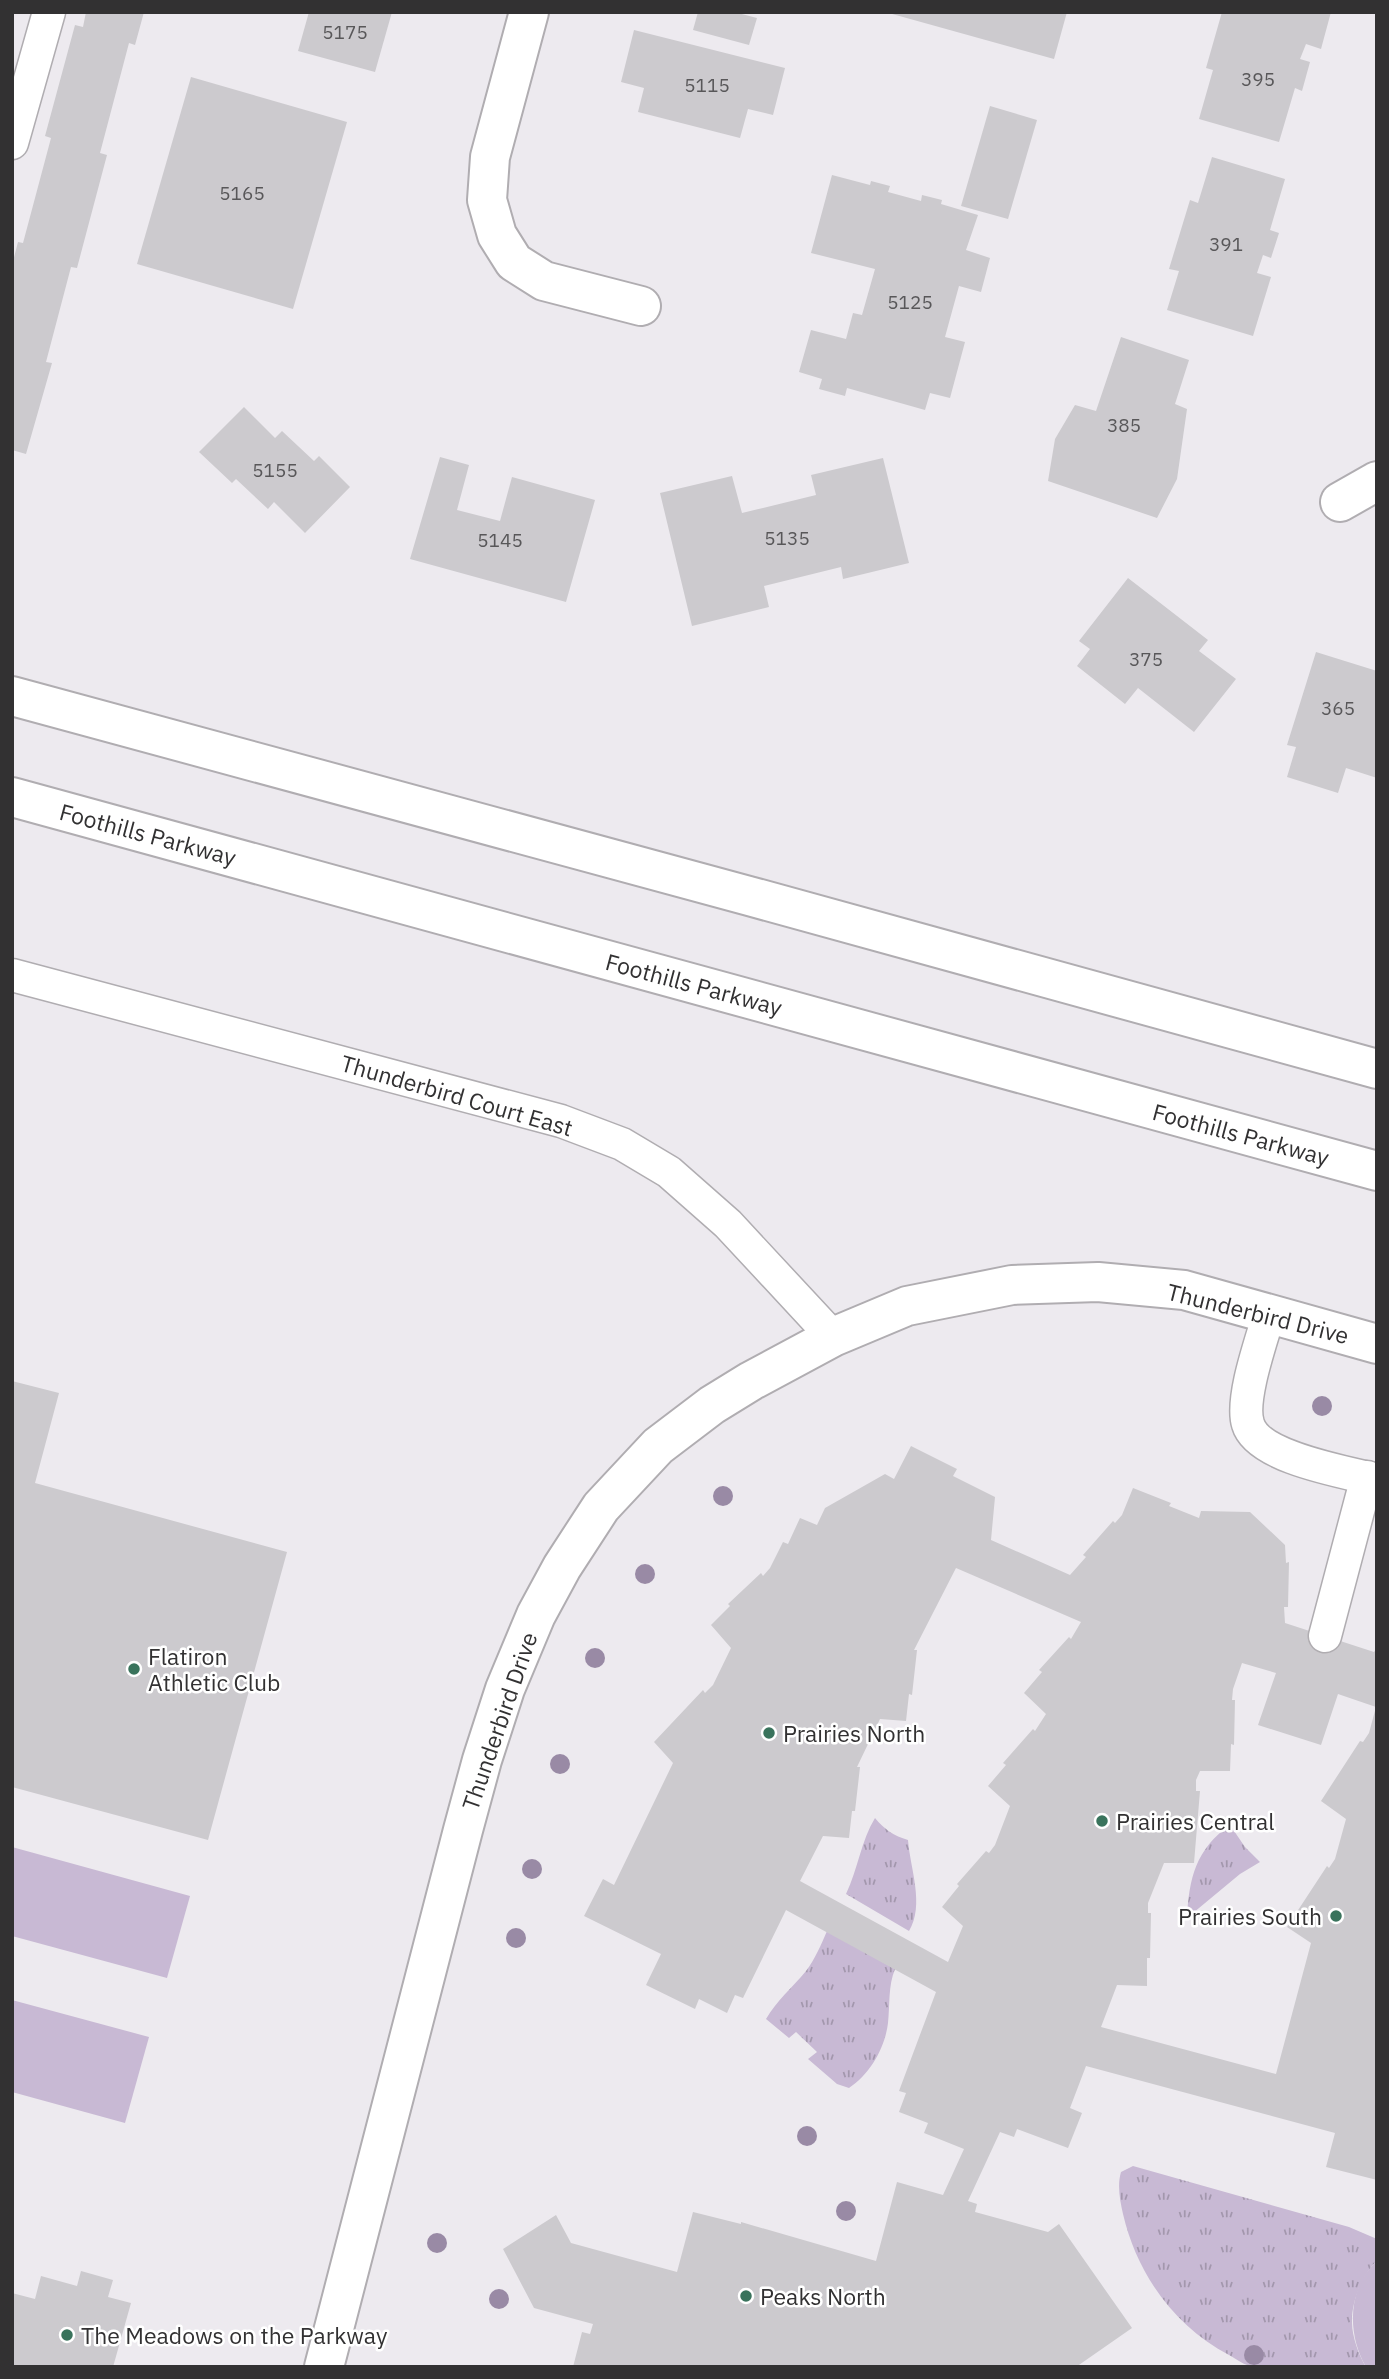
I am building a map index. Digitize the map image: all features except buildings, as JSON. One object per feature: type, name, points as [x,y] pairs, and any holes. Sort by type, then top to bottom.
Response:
[{"type":"main road","points":[[528,12],[491,157],[487,200],[498,235],[514,262],[544,281],[641,306]]},
{"type":"main road","points":[[1340,502],[1377,481]]},
{"type":"main road","points":[[12,696],[1377,1069]]},
{"type":"main road","name":"Foothills Parkway","points":[[12,797],[1377,1171]]},
{"type":"main road","name":"Thunderbird Drive","points":[[324,2367],[482,1760],[505,1689],[536,1615],[562,1567],[601,1507],[658,1446],[712,1405],[833,1337],[907,1306],[1012,1285],[1098,1282],[1184,1290],[1377,1345]]},
{"type":"lane","points":[[12,143],[49,12]]},
{"type":"lane","name":"Thunderbird Court East","points":[[12,975],[561,1121],[622,1144],[669,1172],[728,1224],[833,1337]]},
{"type":"lane","points":[[1269,1314],[1247,1399],[1248,1424],[1260,1441],[1285,1455],[1372,1479],[1325,1636]]},
{"type":"green space","points":[[875,1818],[890,1832],[908,1840],[916,1898],[914,1921],[909,1931],[846,1894]]},
{"type":"green space","points":[[1230,1825],[1245,1847],[1260,1862],[1240,1874],[1187,1918],[1196,1866],[1209,1844]]},
{"type":"green space","points":[[12,1847],[190,1896],[167,1978],[12,1936]]},
{"type":"green space","points":[[827,1931],[895,1969],[884,2042],[870,2068],[849,2088],[837,2084],[808,2059],[817,2052],[796,2032],[789,2038],[766,2019],[809,1966]]},
{"type":"green space","points":[[12,2000],[149,2037],[125,2123],[12,2092]]},
{"type":"green space","points":[[1133,2166],[1349,2227],[1377,2239],[1377,2261],[1362,2281],[1352,2315],[1358,2352],[1366,2367],[1253,2367],[1209,2343],[1191,2329],[1175,2313],[1148,2277],[1129,2236],[1119,2182],[1121,2172]]},
{"type":"green space","points":[[1377,2261],[1377,2365],[1366,2367],[1355,2341],[1353,2312],[1360,2284]]},
{"type":"place","name":"Flatiron Athletic Club","points":[[134,1669]]},
{"type":"place","name":"Prairies North","points":[[769,1733]]},
{"type":"place","name":"Prairies Central","points":[[1102,1821]]},
{"type":"place","name":"Prairies South","points":[[1336,1916]]},
{"type":"place","name":"Peaks North","points":[[746,2296]]},
{"type":"place","name":"The Meadows on the Parkway","points":[[67,2335]]}]
